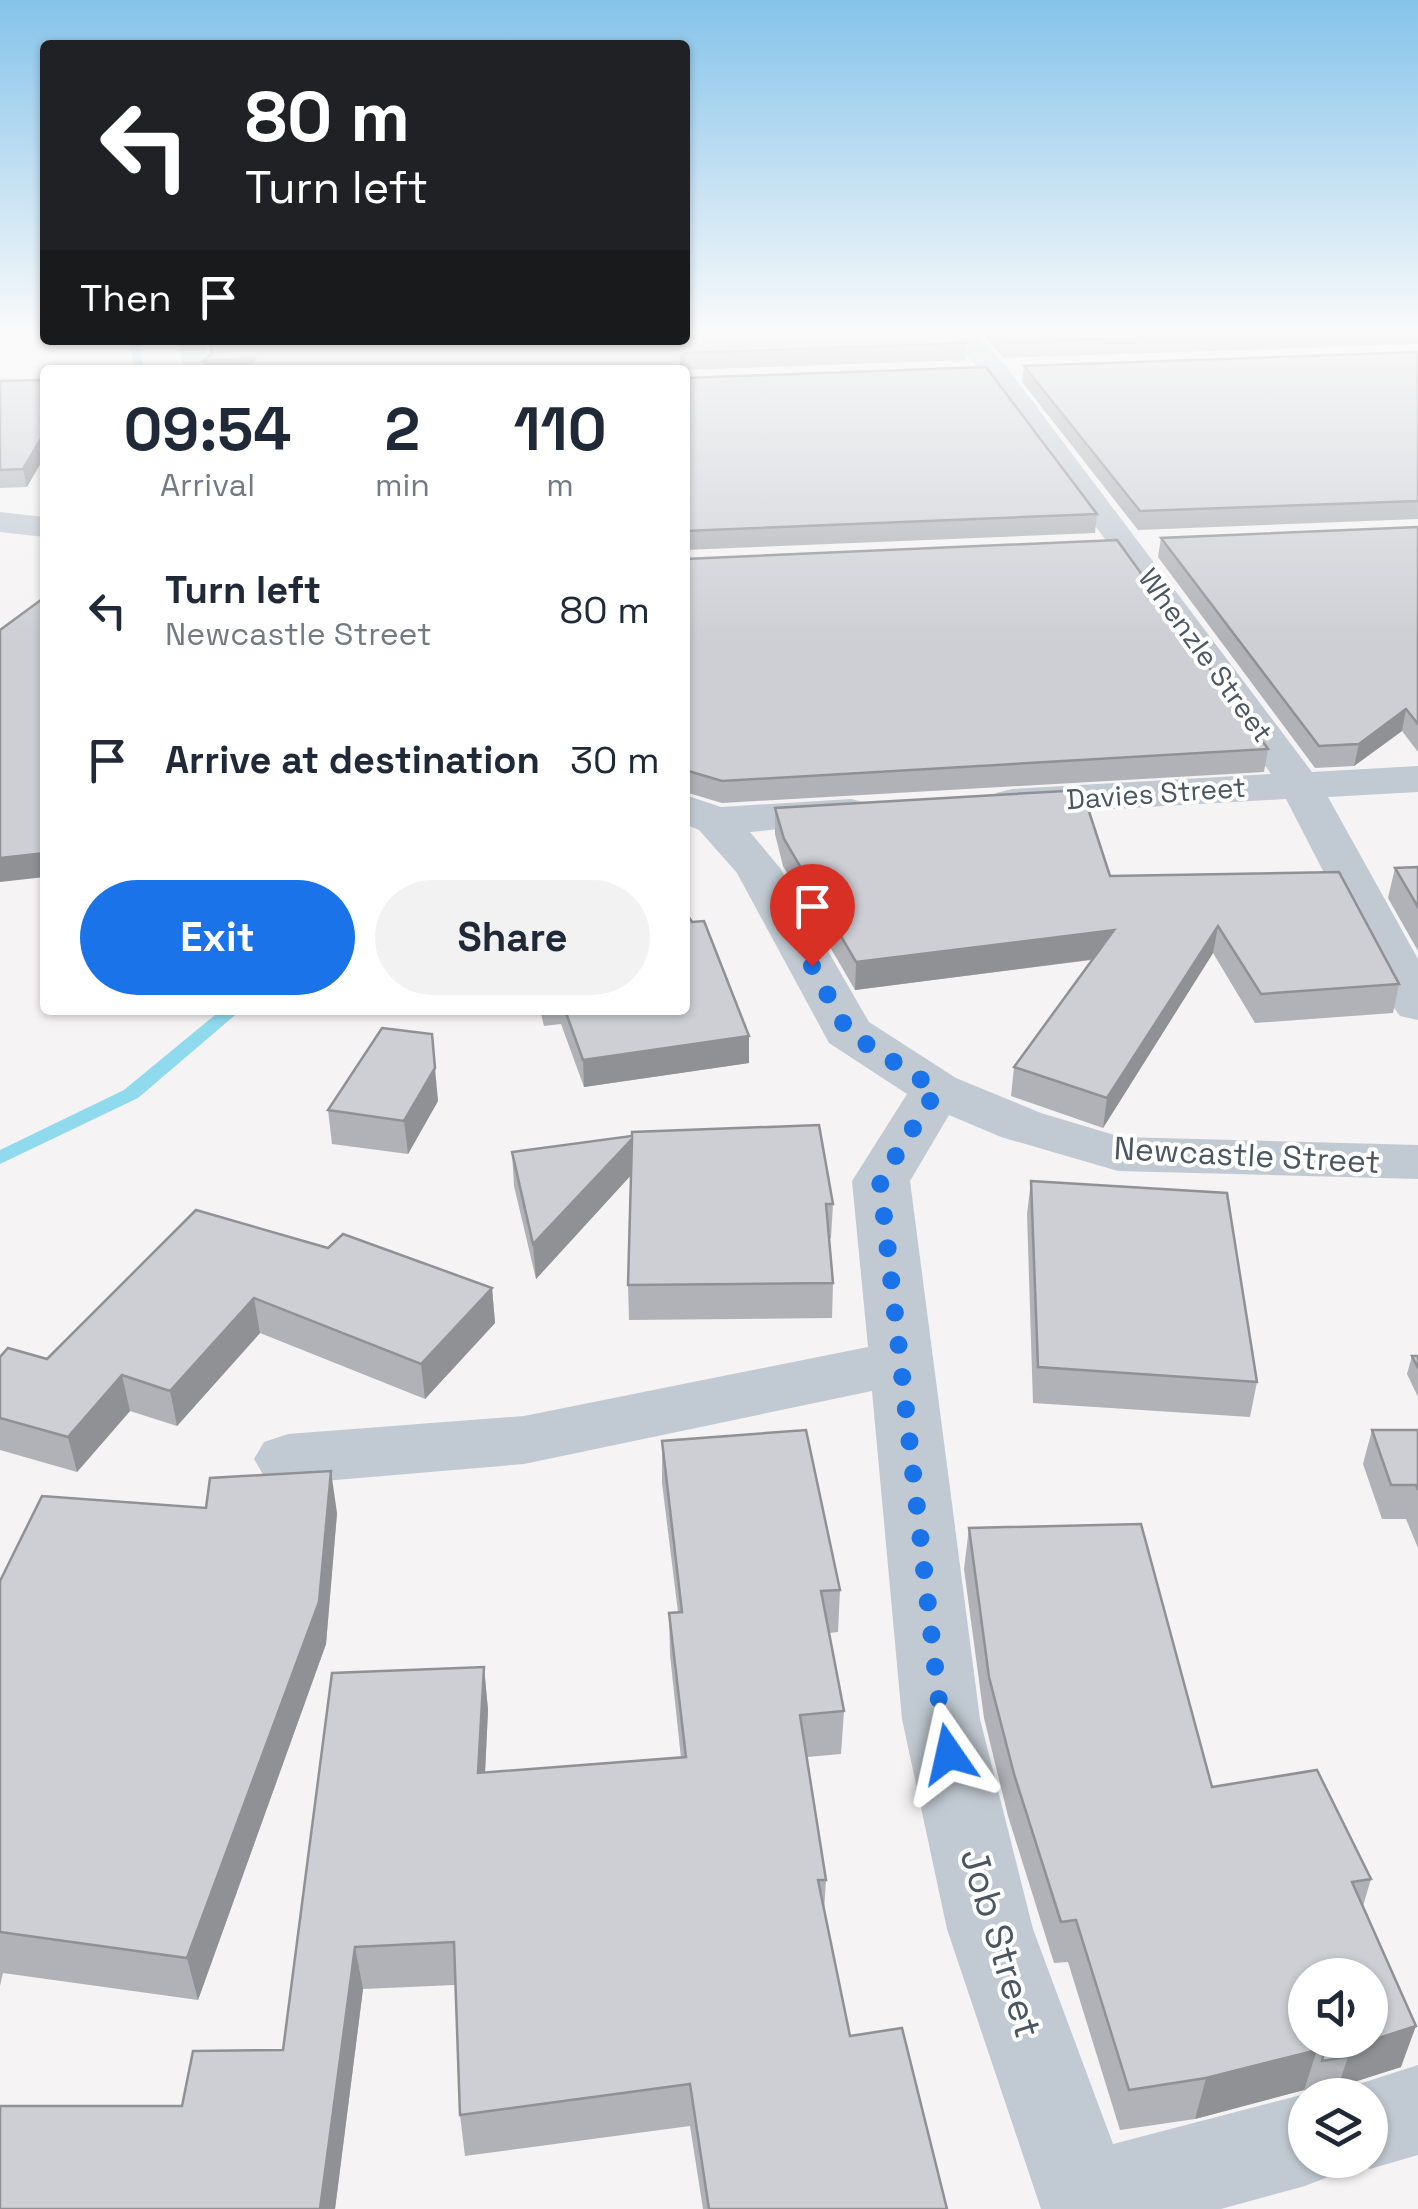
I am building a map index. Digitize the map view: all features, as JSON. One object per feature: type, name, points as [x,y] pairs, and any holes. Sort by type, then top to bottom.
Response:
[{"type":"street","name":"Whenzle Street","points":[[1041,432],[1300,784],[1418,1005]]},
{"type":"street","points":[[0,522],[40,526]]},
{"type":"street","points":[[1090,548],[1167,545]]},
{"type":"street","name":"Davies Street","points":[[968,805],[1418,779]]},
{"type":"street","points":[[700,814],[890,810]]},
{"type":"street","name":"Newcastle Street","points":[[700,814],[757,868],[848,1032],[937,1090],[1020,1126],[1118,1154],[1418,1162]]},
{"type":"street","name":"Job Street","points":[[937,1090],[880,1181],[941,1719],[990,1930],[1088,2203]]},
{"type":"street","points":[[288,1459],[524,1440],[901,1362]]},
{"type":"street","points":[[1388,2118],[1418,2110]]},
{"type":"street","points":[[1088,2203],[1288,2145]]},
{"type":"building","points":[[0,432],[40,432],[40,440],[23,469],[0,470]]},
{"type":"building","points":[[690,432],[1035,432],[1097,514],[690,531]]},
{"type":"building","points":[[1077,432],[1418,432],[1418,501],[1140,511]]},
{"type":"building","points":[[1418,527],[1418,724],[1406,709],[1359,744],[1319,746],[1161,538]]},
{"type":"building","points":[[1117,540],[1268,749],[722,781],[690,771],[690,559]]},
{"type":"building","points":[[40,601],[40,854],[0,858],[0,630]]},
{"type":"building","points":[[1082,790],[1110,876],[1339,872],[1399,984],[1261,994],[1218,926],[1107,1098],[1014,1067],[1114,930],[856,962],[784,839],[775,808]]},
{"type":"building","points":[[1418,867],[1418,907],[1395,868]]},
{"type":"building","points":[[690,919],[704,921],[749,1036],[583,1060],[567,1015],[690,1015]]},
{"type":"building","points":[[382,1028],[432,1034],[435,1068],[404,1121],[328,1110]]},
{"type":"building","points":[[819,1125],[833,1204],[826,1204],[833,1283],[628,1285],[632,1139],[533,1244],[512,1152],[632,1136],[632,1132]]},
{"type":"building","points":[[1031,1181],[1227,1193],[1257,1382],[1038,1367]]},
{"type":"building","points":[[196,1210],[328,1248],[343,1234],[492,1288],[421,1364],[254,1298],[170,1391],[122,1375],[68,1437],[0,1418],[0,1357],[8,1348],[47,1359]]},
{"type":"building","points":[[806,1430],[840,1590],[821,1591],[844,1711],[800,1715],[826,1880],[818,1880],[850,2036],[902,2028],[947,2209],[709,2209],[690,2084],[460,2115],[454,1942],[355,1947],[320,2209],[0,2209],[0,2106],[182,2106],[193,2051],[283,2050],[332,1673],[484,1667],[478,1773],[686,1757],[669,1613],[682,1612],[662,1441]]},
{"type":"building","points":[[1372,1430],[1418,1430],[1418,1490],[1416,1485],[1391,1485]]},
{"type":"building","points":[[331,1471],[319,1602],[187,1958],[0,1932],[0,1581],[42,1496],[206,1508],[210,1478]]},
{"type":"building","points":[[1141,1524],[1212,1787],[1317,1770],[1371,1879],[1352,1882],[1386,1958],[1288,1958],[1288,2057],[1206,2078],[1129,2090],[1076,1920],[1061,1922],[1014,1774],[989,1677],[969,1528]]},
{"type":"building","points":[[1388,1963],[1416,2026],[1388,2035]]},
{"type":"waterway","points":[[0,1158],[131,1094],[226,1015]]},
{"type":"route","points":[[812,966],[848,1032],[937,1090],[880,1181],[941,1719],[949,1754]]}]
